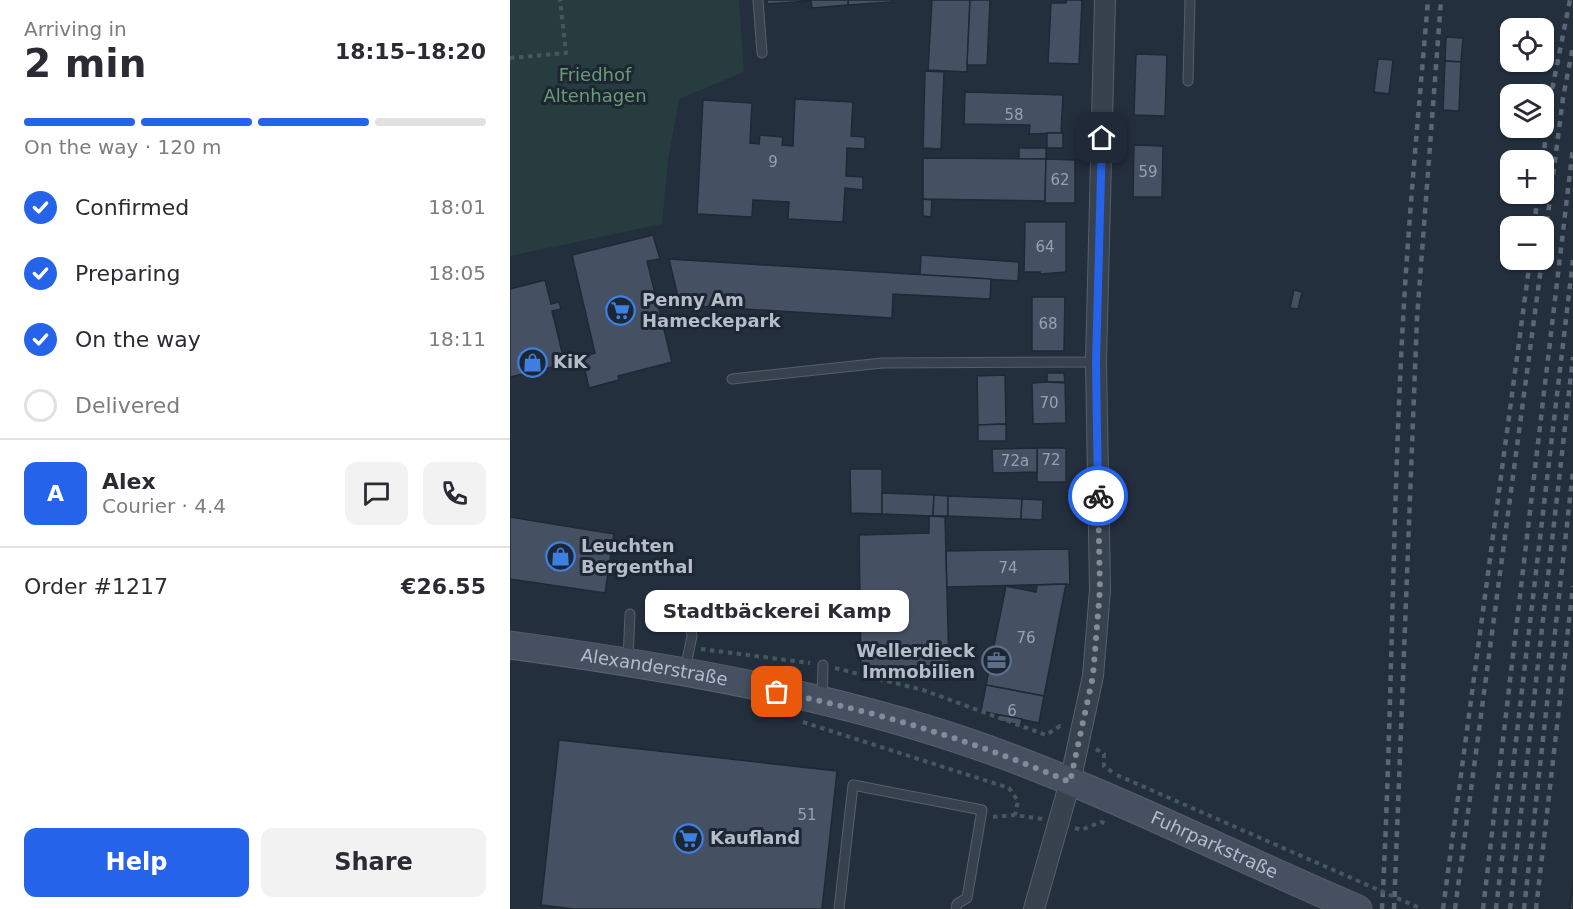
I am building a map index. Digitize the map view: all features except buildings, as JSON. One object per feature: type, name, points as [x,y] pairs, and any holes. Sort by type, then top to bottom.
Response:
[{"type":"main road","name":"Alexanderstraße","points":[[510,645],[628,663],[822,700],[870,712],[1021,761],[1070,782]]},
{"type":"main road","name":"Fuhrparkstraße","points":[[1070,782],[1115,814],[1358,909]]},
{"type":"street","points":[[1034,909],[1070,782],[1093,676],[1097,628],[1100,589],[1096,362],[1105,0]]},
{"type":"lane","points":[[758,0],[762,53]]},
{"type":"lane","points":[[1188,81],[1190,0]]},
{"type":"lane","points":[[732,379],[882,363],[1096,362]]},
{"type":"lane","points":[[628,663],[630,614]]},
{"type":"lane","points":[[684,673],[692,636],[689,618]]},
{"type":"lane","points":[[822,700],[823,665]]},
{"type":"lane","points":[[839,909],[853,785],[982,810],[967,898],[957,904],[956,909]]},
{"type":"path","points":[[510,58],[566,52],[560,0]]},
{"type":"path","points":[[796,719],[1009,788],[1018,801],[1015,815]]},
{"type":"path","points":[[1117,775],[1422,909]]},
{"type":"path","points":[[980,819],[1015,815],[1059,822],[1081,830],[1115,814]]},
{"type":"green space","name":"Friedhof Altenhagen","points":[[510,0],[739,0],[744,72],[679,99],[668,161],[662,224],[510,256]]},
{"type":"railway","points":[[1382,909],[1401,365],[1410,215],[1428,0]]},
{"type":"railway","points":[[1394,909],[1417,318],[1441,0]]},
{"type":"railway","points":[[1544,150],[1550,100],[1570,0]]},
{"type":"railway","points":[[1548,216],[1563,98],[1573,46]]},
{"type":"railway","points":[[1483,909],[1573,147]]},
{"type":"railway","points":[[1535,216],[1537,204]]},
{"type":"railway","points":[[1496,909],[1573,260]]},
{"type":"railway","points":[[1443,909],[1529,270]]},
{"type":"railway","points":[[1455,909],[1541,270]]},
{"type":"railway","points":[[1510,909],[1573,357]]},
{"type":"railway","points":[[1524,909],[1573,471]]},
{"type":"railway","points":[[1536,909],[1573,586]]},
{"type":"way so far","points":[[777,692],[870,712],[1021,761],[1070,782],[1093,676],[1100,589],[1098,496]]},
{"type":"place","name":"Penny Am Hameckepark","points":[[621,310]]},
{"type":"place","name":"KiK","points":[[532,362]]},
{"type":"place","name":"Leuchten Bergenthal","points":[[560,556]]},
{"type":"place","name":"Wellerdieck Immobilien","points":[[996,661]]},
{"type":"place","name":"Stadtbäckerei Kamp","points":[[777,692]]},
{"type":"place","name":"Kaufland","points":[[689,838]]},
{"type":"route","points":[[1098,496],[1096,362],[1102,138]]}]
